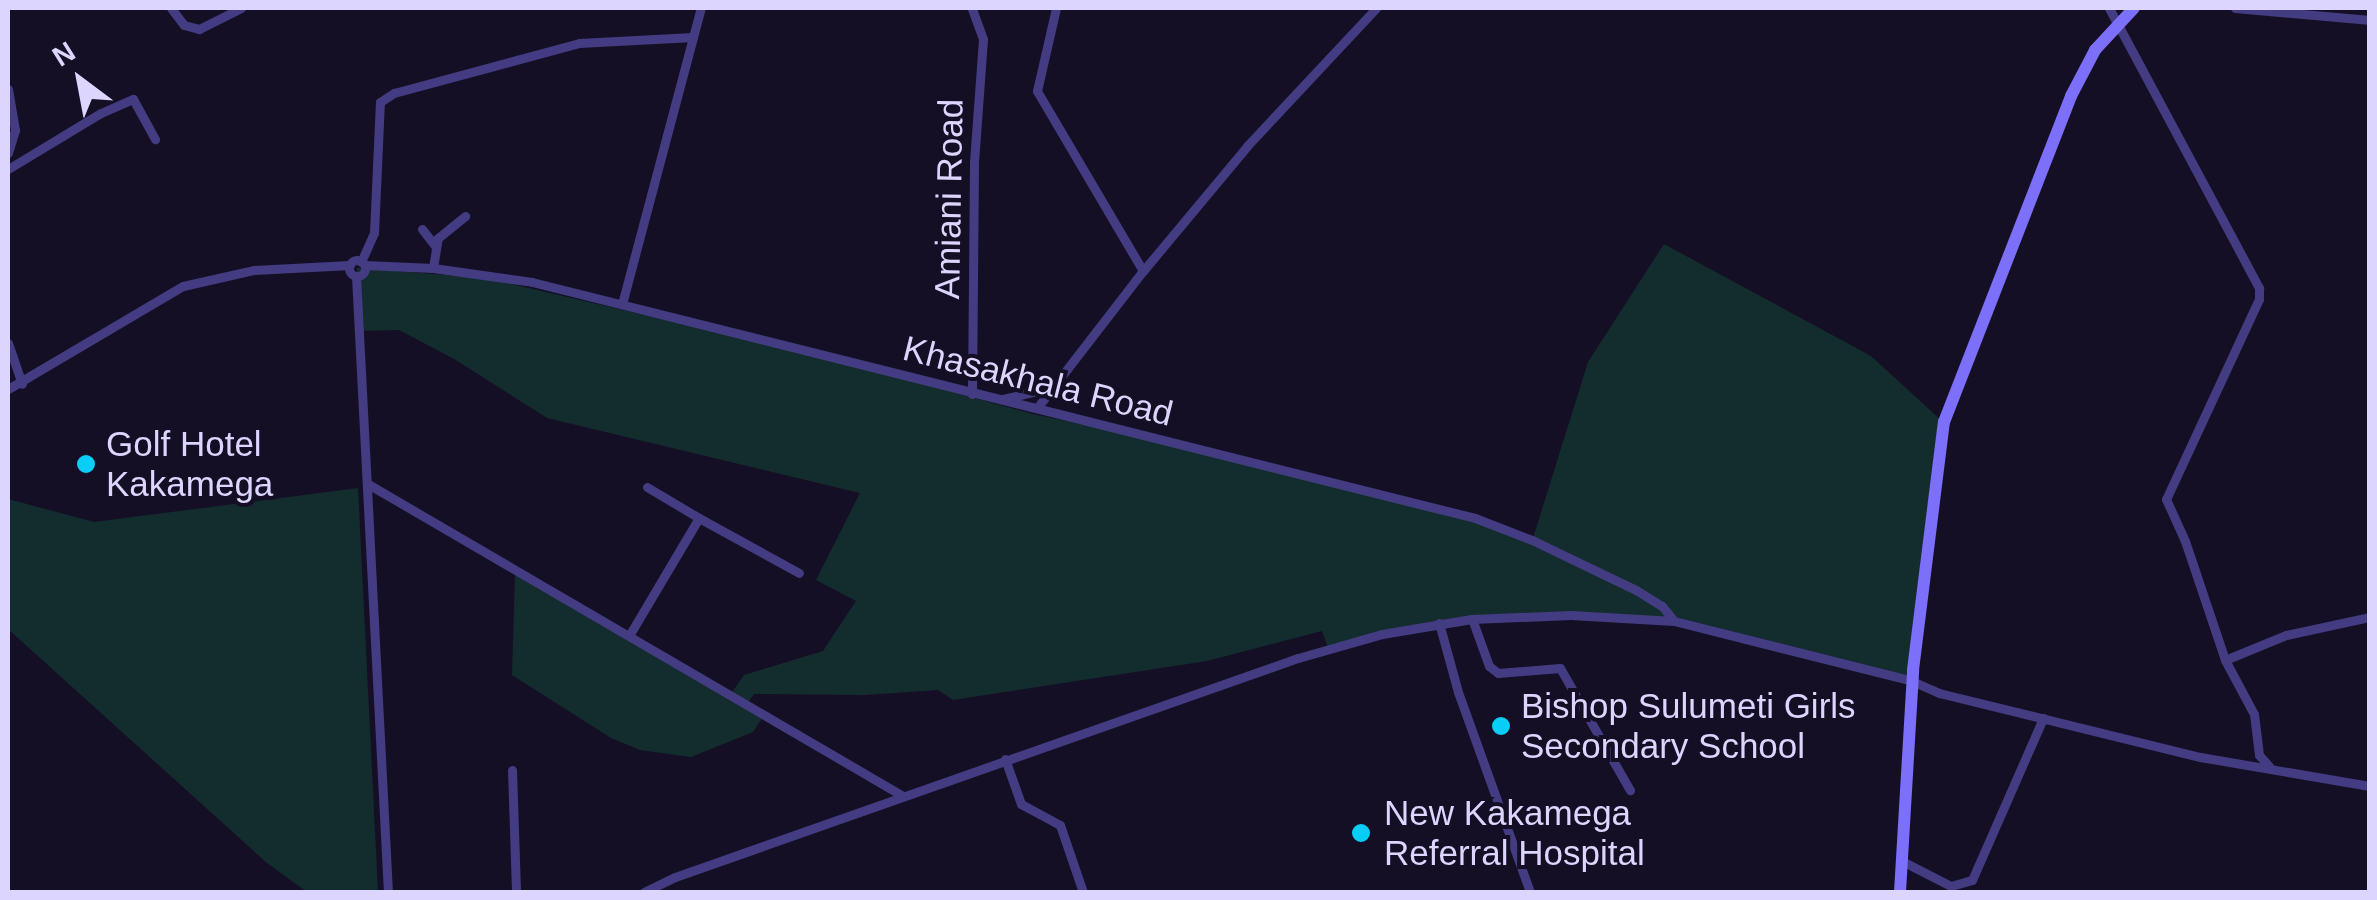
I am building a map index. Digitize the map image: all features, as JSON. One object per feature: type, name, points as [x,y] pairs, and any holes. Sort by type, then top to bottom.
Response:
[{"type":"main road","points":[[1900,892],[1912,682],[1944,422],[2071,96],[2095,50],[2134,8]]},
{"type":"street","points":[[171,8],[184,25],[199,29],[240,8]]},
{"type":"street","points":[[622,304],[701,8]]},
{"type":"street","name":"Amiani Road","points":[[972,8],[983,39],[975,143],[972,394]]},
{"type":"street","points":[[1056,8],[1037,91],[1142,270]]},
{"type":"street","points":[[1037,408],[1142,270],[1247,146],[1376,8]]},
{"type":"street","points":[[2108,8],[2260,288],[2259,299],[2166,500],[2185,540],[2224,660],[2254,714],[2259,755],[2269,766]]},
{"type":"street","points":[[2235,8],[2370,20]]},
{"type":"street","points":[[356,276],[364,272],[363,263],[374,233],[380,102],[394,92],[579,42],[694,37]]},
{"type":"street","points":[[8,89],[14,130],[8,153]]},
{"type":"street","points":[[8,169],[100,113],[134,99],[155,139]]},
{"type":"street","points":[[432,268],[438,238],[465,216]]},
{"type":"street","points":[[422,229],[436,247]]},
{"type":"street","points":[[8,389],[183,286],[254,270],[363,263]]},
{"type":"street","name":"Khasakhala Road","points":[[363,263],[500,276],[622,304],[1474,518],[1532,540],[1636,590],[1662,606],[1674,621]]},
{"type":"street","points":[[350,266],[356,276],[388,892]]},
{"type":"street","points":[[8,343],[22,384]]},
{"type":"street","points":[[1001,400],[1049,388]]},
{"type":"street","points":[[368,484],[903,796]]},
{"type":"street","points":[[647,488],[800,573]]},
{"type":"street","points":[[630,634],[700,518]]},
{"type":"street","points":[[644,892],[675,877],[1298,658],[1439,623],[1472,619],[1571,614],[1674,621],[1912,682],[1939,694],[2200,758],[2269,766],[2370,786]]},
{"type":"street","points":[[2224,660],[2286,635],[2370,618]]},
{"type":"street","points":[[1472,619],[1489,666],[1498,673],[1560,668],[1630,790]]},
{"type":"street","points":[[1439,623],[1458,692],[1530,892]]},
{"type":"street","points":[[1904,862],[1946,884],[1968,885],[2043,718]]},
{"type":"street","points":[[1005,759],[1021,804],[1060,825],[1082,892]]},
{"type":"street","points":[[512,770],[516,892]]},
{"type":"green space","points":[[1664,244],[1871,356],[1943,422],[1912,681],[1676,619],[1464,618],[1328,648],[1322,631],[1207,661],[953,700],[938,690],[865,695],[754,694],[747,704],[765,714],[753,732],[691,757],[640,750],[611,738],[512,675],[515,574],[728,698],[744,675],[823,651],[856,601],[816,580],[860,493],[547,418],[456,360],[399,330],[358,331],[357,268],[485,278],[821,356],[1033,414],[1257,462],[1533,538],[1588,362]]},
{"type":"green space","points":[[358,488],[378,892],[307,892],[267,863],[8,629],[8,499],[94,522]]},
{"type":"place","name":"Golf Hotel Kakamega","points":[[86,464]]},
{"type":"place","name":"Bishop Sulumeti Girls Secondary School","points":[[1501,726]]},
{"type":"place","name":"New Kakamega Referral Hospital","points":[[1361,833]]}]
